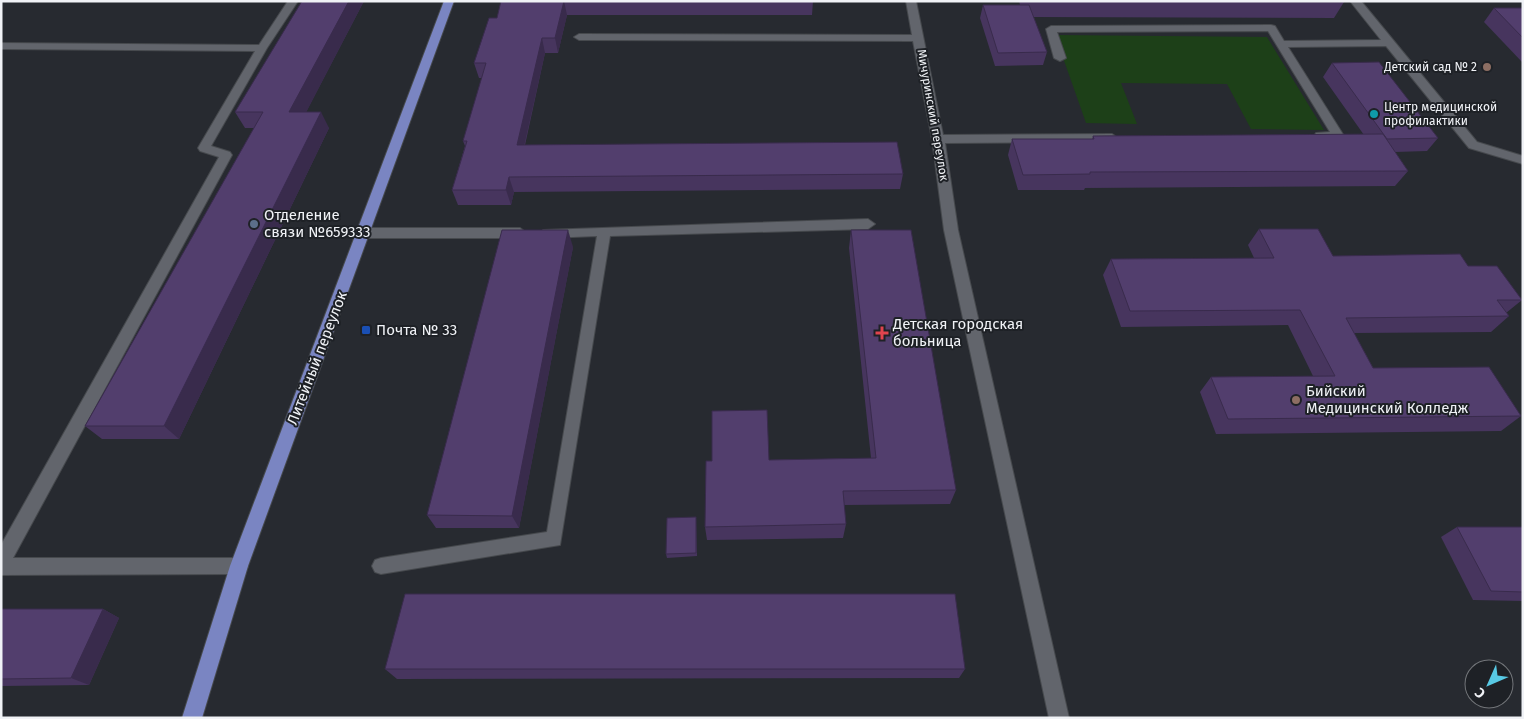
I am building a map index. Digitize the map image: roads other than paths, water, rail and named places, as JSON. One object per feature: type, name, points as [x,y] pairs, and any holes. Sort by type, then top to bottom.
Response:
[{"type":"main road","name":"Литейный переулок","points":[[192,718],[239,566],[450,1]]},
{"type":"street","points":[[1,563],[226,155],[204,148],[262,48],[293,1]]},
{"type":"street","name":"Мичуринский переулок","points":[[911,1],[938,139],[951,230],[1060,718]]},
{"type":"street","points":[[1355,1],[1473,145],[1523,160]]},
{"type":"street","points":[[1060,58],[1051,29],[1271,28],[1338,136],[1308,136]]},
{"type":"street","points":[[579,37],[919,38]]},
{"type":"street","points":[[1281,44],[1390,43]]},
{"type":"street","points":[[1,46],[262,48]]},
{"type":"street","points":[[938,139],[1129,138]]},
{"type":"street","points":[[364,233],[604,233],[868,224]]},
{"type":"street","points":[[381,566],[554,539],[604,233]]},
{"type":"street","points":[[1,567],[239,566]]},
{"type":"place","name":"Детский сад № 2","points":[[1487,67]]},
{"type":"place","name":"Центр медицинской профилактики","points":[[1374,114]]},
{"type":"place","name":"Отделение связи №659333","points":[[254,224]]},
{"type":"place","name":"Почта № 33","points":[[366,330]]},
{"type":"place","name":"Детская городская больница","points":[[882,333]]},
{"type":"place","name":"Бийский Медицинский Колледж","points":[[1296,400]]}]
